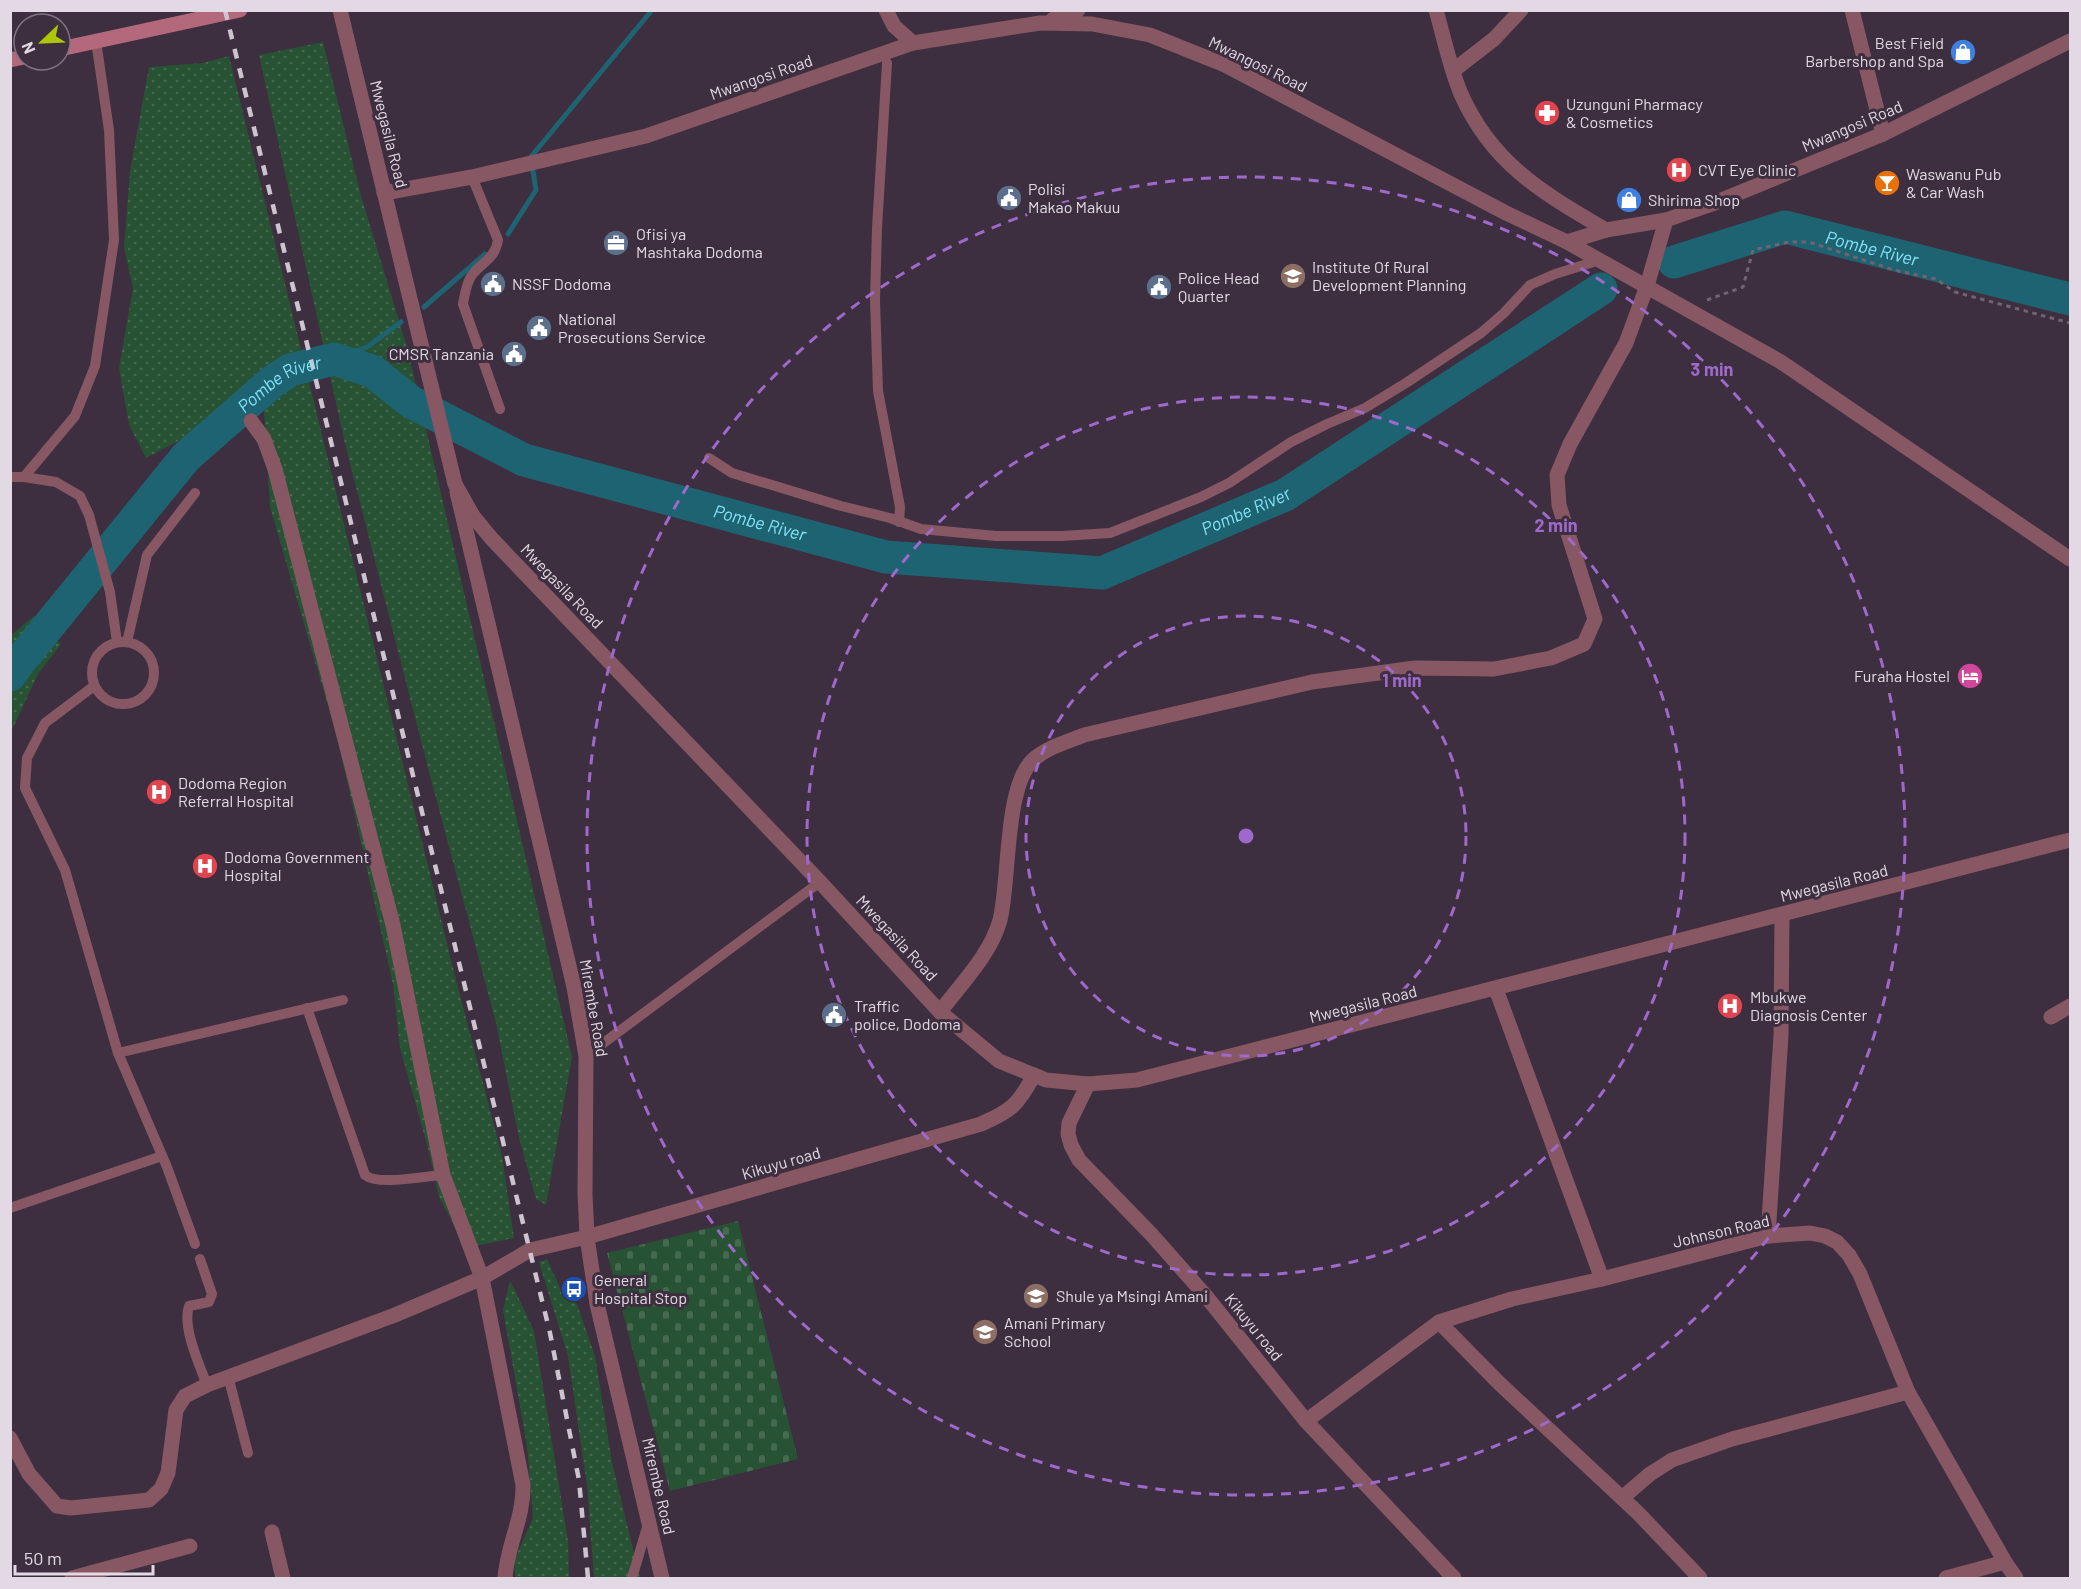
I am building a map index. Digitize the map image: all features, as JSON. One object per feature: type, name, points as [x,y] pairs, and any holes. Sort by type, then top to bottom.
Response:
[{"type":"main road","points":[[72,46],[240,10]]},
{"type":"street","name":"Mwegasila Road","points":[[340,10],[455,484],[473,516],[491,538],[820,882],[940,1012],[999,1061],[1046,1080],[1088,1084],[1137,1080],[2070,840]]},
{"type":"street","points":[[886,10],[894,26],[913,43]]},
{"type":"street","points":[[1040,23],[1078,10]]},
{"type":"street","points":[[1436,10],[1460,92],[1478,129],[1496,151],[1525,178],[1551,198],[1606,230]]},
{"type":"street","points":[[1454,70],[1494,39],[1521,10]]},
{"type":"street","points":[[1852,10],[1883,134]]},
{"type":"street","name":"Mwangosi Road","points":[[384,193],[472,177],[646,136],[913,43],[1040,23],[1092,24],[1150,35],[1225,65],[1567,242],[1606,230],[1666,220],[1712,204],[1883,134],[2070,41]]},
{"type":"street","points":[[940,1012],[994,938],[1000,918],[1012,814],[1022,779],[1026,768],[1051,748],[1084,735],[1312,682],[1415,669],[1494,669],[1551,658],[1584,645],[1595,619],[1559,506],[1557,475],[1570,444],[1626,343],[1647,286],[1666,220]]},
{"type":"street","points":[[1567,242],[1781,362],[2070,558]]},
{"type":"street","points":[[251,421],[259,429],[275,469],[393,925],[443,1175],[482,1278],[524,1485],[522,1508],[506,1561],[505,1578]]},
{"type":"street","name":"Mirembe Road","points":[[455,484],[574,987],[586,1056],[587,1237],[597,1304],[662,1578]]},
{"type":"street","points":[[1768,1236],[1781,1035],[1782,915]]},
{"type":"street","points":[[1496,989],[1602,1279]]},
{"type":"street","points":[[2051,1017],[2070,1006]]},
{"type":"street","name":"Kikuyu road","points":[[10,1438],[29,1474],[57,1506],[70,1508],[149,1500],[161,1489],[168,1473],[176,1410],[185,1396],[207,1384],[395,1315],[482,1278],[531,1250],[587,1237],[981,1124],[1004,1114],[1015,1105],[1034,1075]]},
{"type":"street","name":"Kikuyu road","points":[[1088,1084],[1069,1123],[1068,1134],[1079,1160],[1190,1278],[1306,1421],[1454,1578]]},
{"type":"street","name":"Johnson Road","points":[[1306,1421],[1439,1322],[1512,1299],[1602,1279],[1768,1236],[1810,1233],[1825,1236],[1837,1242],[1849,1255],[1860,1274],[1908,1392],[2016,1578]]},
{"type":"street","points":[[1439,1322],[1499,1383],[1622,1498],[1700,1578]]},
{"type":"street","points":[[1622,1498],[1650,1474],[1672,1460],[1732,1439],[1908,1392]]},
{"type":"street","points":[[272,1532],[283,1578]]},
{"type":"street","points":[[72,1578],[190,1546]]},
{"type":"street","points":[[1946,1578],[2005,1562]]},
{"type":"lane","points":[[24,477],[75,416],[95,366],[114,240],[109,130],[96,41]]},
{"type":"lane","points":[[887,63],[875,300],[878,391],[900,507],[899,522]]},
{"type":"lane","points":[[472,177],[498,240],[497,249],[471,276],[466,287],[464,304],[500,410]]},
{"type":"lane","points":[[709,458],[732,473],[921,529],[996,536],[1110,533],[1201,497],[1228,483],[1291,442],[1365,408],[1481,333],[1504,313],[1530,285],[1548,276],[1600,260]]},
{"type":"lane","points":[[10,477],[56,482],[80,496],[89,515],[122,642]]},
{"type":"lane","points":[[122,642],[147,555],[195,493]]},
{"type":"lane","points":[[122,642],[137,645],[152,661],[155,672],[153,683],[141,700],[119,705],[109,702],[94,686],[93,664],[98,654],[106,647],[122,642]]},
{"type":"lane","points":[[94,686],[45,723],[27,758],[25,788],[65,870],[118,1053],[162,1156],[195,1244]]},
{"type":"lane","points":[[586,1056],[820,882]]},
{"type":"lane","points":[[118,1053],[343,1000]]},
{"type":"lane","points":[[307,1008],[365,1175],[370,1179],[384,1180],[443,1175]]},
{"type":"lane","points":[[10,1208],[162,1156]]},
{"type":"lane","points":[[200,1258],[212,1294],[209,1302],[189,1306],[187,1313],[191,1340],[207,1384]]},
{"type":"lane","points":[[228,1376],[248,1453]]},
{"type":"lane","points":[[632,1578],[649,1521]]},
{"type":"path","points":[[1685,308],[1743,287],[1753,250],[1789,242],[1809,242],[1894,270],[1936,279],[1955,292],[2070,323]]},
{"type":"green space","points":[[323,42],[361,196],[407,347],[572,1057],[546,1205],[536,1199],[519,1138],[496,1023],[346,448],[259,55]]},
{"type":"green space","points":[[229,56],[455,976],[502,1156],[514,1238],[466,1248],[439,1197],[400,1048],[393,984],[337,737],[270,507],[264,411],[226,401],[193,433],[146,458],[129,425],[119,368],[133,288],[124,248],[130,171],[149,67],[203,63]]},
{"type":"green space","points":[[34,616],[61,644],[38,674],[11,732],[11,635]]},
{"type":"green space","points":[[738,1221],[798,1459],[670,1491],[607,1253]]},
{"type":"green space","points":[[547,1259],[560,1288],[577,1304],[595,1356],[612,1462],[640,1578],[594,1578],[587,1485],[568,1356],[539,1262]]},
{"type":"green space","points":[[510,1280],[534,1331],[568,1541],[569,1578],[515,1578],[514,1561],[533,1518],[527,1446],[503,1310]]},
{"type":"waterway","points":[[530,158],[652,10]]},
{"type":"waterway","points":[[508,234],[536,190],[533,171]]},
{"type":"waterway","name":"Pombe River","points":[[1674,262],[1785,227],[2070,299]]},
{"type":"waterway","points":[[424,307],[485,254]]},
{"type":"waterway","name":"Pombe River","points":[[10,675],[186,457],[272,382],[290,370],[334,359],[372,371],[411,402],[524,460],[886,557],[1102,573],[1285,495],[1601,289]]},
{"type":"waterway","points":[[334,359],[367,347],[401,322]]},
{"type":"railway","points":[[225,10],[550,1333],[579,1480],[588,1578]]},
{"type":"place","name":"Best Field Barbershop and Spa","points":[[1963,52]]},
{"type":"place","name":"Uzunguni Pharmacy & Cosmetics","points":[[1547,113]]},
{"type":"place","name":"CVT Eye Clinic","points":[[1679,170]]},
{"type":"place","name":"Waswanu Pub & Car Wash","points":[[1887,183]]},
{"type":"place","name":"Polisi Makao Makuu","points":[[1009,198]]},
{"type":"place","name":"Shirima Shop","points":[[1629,200]]},
{"type":"place","name":"Ofisi ya Mashtaka Dodoma","points":[[616,243]]},
{"type":"place","name":"Institute Of Rural Development Planning","points":[[1293,276]]},
{"type":"place","name":"NSSF Dodoma","points":[[493,284]]},
{"type":"place","name":"Police Head Quarter","points":[[1159,287]]},
{"type":"place","name":"National Prosecutions Service","points":[[539,328]]},
{"type":"place","name":"CMSR Tanzania","points":[[514,354]]},
{"type":"place","name":"Furaha Hostel","points":[[1970,676]]},
{"type":"place","name":"Dodoma Region Referral Hospital","points":[[159,792]]},
{"type":"place","name":"Dodoma Government Hospital","points":[[205,866]]},
{"type":"place","name":"Mbukwe Diagnosis Center","points":[[1730,1006]]},
{"type":"place","name":"Traffic police, Dodoma","points":[[834,1015]]},
{"type":"place","name":"General Hospital Stop","points":[[574,1289]]},
{"type":"place","name":"Shule ya Msingi Amani","points":[[1036,1296]]},
{"type":"place","name":"Amani Primary School","points":[[985,1332]]}]
